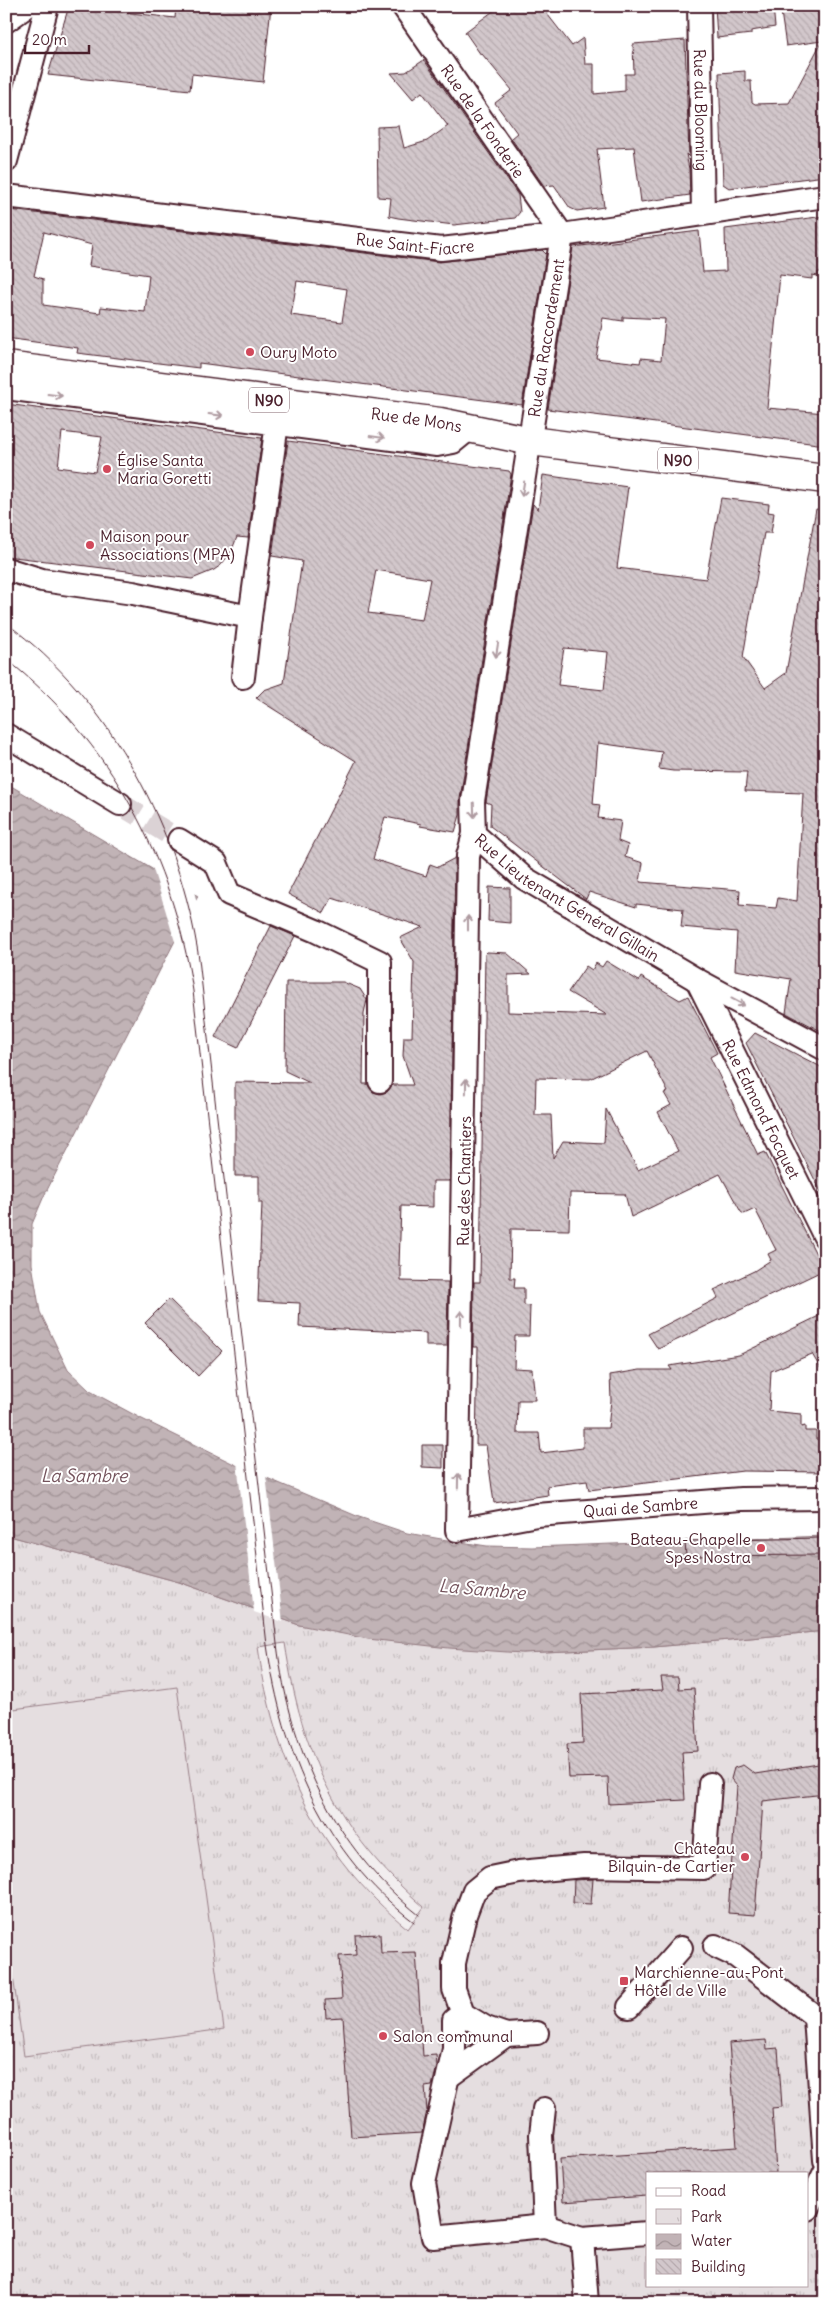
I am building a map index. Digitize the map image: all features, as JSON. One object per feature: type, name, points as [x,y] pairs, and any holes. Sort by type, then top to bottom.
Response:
[{"type":"main road","name":"Rue de Mons","points":[[6,366],[278,412],[440,422],[531,441],[825,479]]},
{"type":"street","points":[[6,21],[27,6]]},
{"type":"street","points":[[6,161],[47,6]]},
{"type":"street","name":"Rue de la Fonderie","points":[[403,6],[562,235]]},
{"type":"street","name":"Rue du Blooming","points":[[699,6],[703,213]]},
{"type":"street","name":"Rue Saint-Fiacre","points":[[6,196],[441,249],[562,235],[825,196]]},
{"type":"street","name":"Rue du Raccordement","points":[[531,441],[562,235]]},
{"type":"street","points":[[6,388],[278,412],[243,677]]},
{"type":"street","name":"Rue Lieutenant Général Gillain","points":[[531,441],[473,801],[474,834],[524,878],[697,980],[825,1048]]},
{"type":"street","points":[[6,569],[42,580],[133,593],[250,616]]},
{"type":"street","points":[[6,735],[120,804]]},
{"type":"street","name":"Rue des Chantiers","points":[[457,1530],[468,856],[474,834]]},
{"type":"street","points":[[179,840],[216,863],[229,894],[316,931],[380,962],[380,1080]]},
{"type":"street","name":"Rue Edmond Focquet","points":[[697,980],[825,1237]]},
{"type":"street","name":"Quai de Sambre","points":[[457,1530],[537,1516],[741,1499],[825,1498]]},
{"type":"street","points":[[538,2033],[506,2035],[486,2028],[463,2014],[454,1989],[454,1963],[465,1914],[474,1891],[490,1878],[519,1872],[584,1866],[704,1868],[710,1784]]},
{"type":"street","points":[[715,1946],[736,1956],[820,2021],[825,2160]]},
{"type":"street","points":[[629,2007],[681,1948]]},
{"type":"street","points":[[463,2014],[454,2020],[454,2049],[424,2184],[432,2237],[545,2226],[582,2238],[646,2233]]},
{"type":"street","points":[[448,2077],[506,2035]]},
{"type":"street","points":[[544,2109],[541,2135],[545,2226]]},
{"type":"street","points":[[808,2207],[825,2172]]},
{"type":"street","points":[[582,2238],[587,2303]]},
{"type":"shaded area","points":[[285,1643],[299,1716],[309,1748],[326,1787],[345,1819],[371,1854],[393,1879],[424,1907],[408,1929],[374,1898],[344,1864],[322,1834],[298,1791],[273,1723],[258,1646]]},
{"type":"green space","points":[[6,1535],[179,1582],[299,1625],[522,1653],[654,1647],[825,1631],[825,2303],[6,2303]],"holes":[[[285,1643],[292,1684],[314,1756],[328,1789],[346,1820],[368,1850],[394,1879],[424,1907],[408,1929],[376,1900],[348,1869],[325,1837],[305,1803],[289,1767],[276,1729],[258,1647]]]},
{"type":"green space","points":[[177,1687],[224,2029],[24,2056],[6,1924],[6,1710]]},
{"type":"water","name":"La Sambre","points":[[6,783],[198,896],[44,1196],[32,1224],[32,1264],[40,1312],[68,1370],[90,1391],[236,1465],[359,1517],[407,1533],[487,1546],[532,1547],[825,1536],[825,1631],[654,1647],[522,1653],[449,1648],[368,1639],[299,1625],[179,1582],[6,1535]]},
{"type":"pier","points":[[152,866],[194,891],[197,904],[176,945]]},
{"type":"pier","points":[[237,1462],[266,1475],[283,1622],[254,1612]]},
{"type":"building","points":[[69,6],[175,18],[176,6],[271,6],[263,82],[192,74],[190,90],[48,75]]},
{"type":"building","points":[[500,6],[541,6],[572,46],[583,38],[585,64],[594,64],[594,94],[625,91],[625,74],[634,74],[633,44],[685,40],[689,157],[686,154],[689,169],[690,195],[641,202],[634,147],[597,149],[604,207],[577,211],[570,208],[554,185],[544,186],[511,138],[517,133],[495,103],[512,90],[481,55],[465,32]]},
{"type":"building","points":[[715,6],[773,6],[775,27],[751,31],[751,34],[717,38]]},
{"type":"building","points":[[800,9],[800,11],[819,9],[823,38],[825,36],[825,176],[729,188],[723,184],[719,73],[745,71],[745,81],[751,81],[752,102],[755,104],[789,103],[822,41],[786,46],[781,12]]},
{"type":"building","points":[[424,60],[518,195],[520,212],[515,218],[454,225],[398,218],[389,216],[391,198],[378,197],[377,127],[399,126],[404,148],[427,141],[448,126],[422,92],[413,99],[391,73],[406,72]]},
{"type":"building","points":[[10,210],[439,262],[542,250],[546,254],[522,405],[199,363],[199,368],[77,353],[78,348],[6,338],[6,225]],"holes":[[[44,232],[92,245],[89,266],[149,275],[145,312],[101,307],[100,313],[43,305],[43,279],[34,276]],[[297,281],[347,289],[342,322],[291,315]]]},
{"type":"building","points":[[825,216],[823,272],[818,272],[818,276],[812,275],[812,279],[780,275],[767,408],[825,413],[825,445],[548,409],[573,247],[699,231],[703,272],[726,271],[725,229]],"holes":[[[623,317],[665,319],[661,360],[641,358],[640,363],[596,358],[603,318],[623,321]]]},
{"type":"building","points":[[6,404],[262,438],[248,538],[237,537],[231,552],[221,565],[214,570],[192,579],[6,556]],"holes":[[[62,432],[102,437],[95,472],[58,467]]]},
{"type":"building","points":[[288,441],[509,471],[511,474],[460,799],[460,815],[455,832],[385,817],[373,859],[426,876],[430,864],[438,867],[455,858],[450,1181],[433,1181],[433,1207],[401,1206],[399,1266],[401,1266],[401,1281],[448,1282],[447,1346],[426,1346],[426,1333],[299,1327],[300,1303],[258,1301],[262,1203],[259,1203],[259,1176],[235,1176],[235,1082],[310,1083],[285,1071],[286,982],[343,982],[360,989],[367,1000],[364,1013],[363,1084],[368,1084],[373,1092],[380,1094],[387,1092],[392,1085],[413,1085],[403,1056],[404,1037],[412,1037],[414,962],[400,938],[423,927],[332,898],[324,913],[288,894],[356,761],[256,698],[264,690],[284,683],[302,561],[272,556]],"holes":[[[376,570],[430,579],[422,620],[368,613]]]},
{"type":"building","points":[[543,475],[628,487],[617,568],[706,579],[721,498],[769,504],[768,512],[774,513],[771,533],[764,533],[743,657],[765,688],[786,673],[816,509],[825,510],[825,1033],[786,1013],[791,979],[735,970],[737,932],[681,927],[683,909],[636,904],[636,907],[589,892],[586,899],[490,826],[491,804],[486,802],[533,504],[538,510]],"holes":[[[564,648],[608,652],[604,690],[558,685]],[[598,743],[662,752],[659,769],[673,771],[747,772],[745,791],[803,793],[797,901],[778,898],[776,908],[739,905],[740,890],[640,882],[643,863],[625,857],[628,845],[618,841],[621,821],[598,818],[600,805],[593,804]]]},
{"type":"building","points":[[489,887],[510,888],[510,923],[488,921]]},
{"type":"building","points":[[271,926],[295,936],[238,1048],[215,1037]]},
{"type":"building","points":[[487,952],[507,953],[531,974],[508,975],[508,1012],[607,1015],[568,992],[586,966],[592,970],[596,963],[602,967],[606,961],[639,981],[641,977],[680,1000],[688,996],[717,1053],[710,1057],[758,1155],[765,1152],[824,1270],[658,1349],[648,1334],[718,1298],[714,1290],[754,1271],[771,1260],[768,1254],[776,1250],[755,1209],[744,1214],[741,1212],[720,1174],[631,1217],[625,1194],[570,1193],[569,1230],[511,1229],[510,1278],[515,1278],[514,1288],[524,1288],[524,1305],[530,1306],[529,1336],[515,1336],[514,1368],[532,1369],[535,1400],[518,1400],[517,1433],[539,1433],[541,1453],[583,1448],[583,1428],[608,1428],[611,1400],[610,1375],[640,1370],[672,1370],[669,1366],[739,1355],[825,1313],[825,1376],[812,1354],[771,1371],[769,1411],[801,1414],[801,1427],[805,1426],[805,1431],[816,1431],[816,1439],[825,1439],[825,1472],[743,1471],[589,1490],[587,1481],[547,1486],[548,1495],[494,1503],[486,1445],[476,1445],[478,1347],[473,1347],[474,1282],[480,1282],[485,954]],"holes":[[[647,1051],[668,1092],[664,1093],[671,1105],[658,1112],[678,1151],[638,1170],[606,1109],[604,1143],[563,1141],[553,1158],[551,1115],[535,1115],[536,1078],[590,1079]]]},
{"type":"building","points":[[755,1033],[825,1069],[825,1200],[746,1043]]},
{"type":"building","points":[[169,1299],[222,1351],[198,1376],[145,1323]]},
{"type":"building","points":[[422,1445],[443,1445],[443,1468],[422,1467]]},
{"type":"building","name":"Bateau-Chapelle Spes Nostra","points":[[820,1538],[820,1555],[686,1556],[685,1541]]},
{"type":"building","points":[[661,1677],[678,1677],[679,1689],[694,1688],[698,1751],[682,1752],[685,1800],[609,1804],[608,1777],[569,1778],[567,1744],[583,1743],[581,1694],[663,1690]]},
{"type":"building","name":"Château Bilquin-de Cartier","points":[[825,1763],[825,1794],[763,1801],[755,1915],[728,1913],[737,1786],[731,1779],[734,1768],[743,1765],[755,1774]]},
{"type":"building","points":[[593,1879],[591,1904],[573,1903],[574,1880]]},
{"type":"building","name":"Salon communal","points":[[380,1934],[381,1953],[416,1952],[423,2056],[436,2055],[437,2066],[432,2086],[425,2087],[427,2111],[422,2133],[351,2137],[343,2017],[326,2018],[325,2000],[342,1999],[339,1956],[356,1955],[355,1935]]},
{"type":"building","points":[[766,2040],[767,2049],[778,2048],[782,2107],[772,2108],[776,2172],[646,2172],[646,2196],[563,2202],[560,2159],[737,2147],[729,2043]]},
{"type":"tunnel","points":[[120,804],[179,840]]},
{"type":"tram line","points":[[6,623],[44,655],[78,690],[109,730],[135,772],[158,817],[176,863],[190,911],[199,959],[283,1683],[305,1758],[321,1794],[340,1827],[362,1859],[389,1888],[419,1915]]},
{"type":"tram line","points":[[6,659],[43,691],[77,727],[106,766],[131,807],[153,850],[170,895],[184,942],[193,991],[267,1645],[274,1685],[284,1725],[297,1762],[312,1799],[332,1833],[355,1865],[382,1895],[414,1922]]},
{"type":"place","name":"Oury Moto","points":[[250,352]]},
{"type":"place","name":"Église Santa Maria Goretti","points":[[107,469]]},
{"type":"place","name":"Maison pour Associations (MPA)","points":[[90,545]]},
{"type":"place","name":"Bateau-Chapelle Spes Nostra","points":[[761,1548]]},
{"type":"place","name":"Château Bilquin-de Cartier","points":[[745,1857]]},
{"type":"place","name":"Marchienne-au-Pont Hôtel de Ville","points":[[624,1981]]},
{"type":"place","name":"Salon communal","points":[[383,2036]]}]
